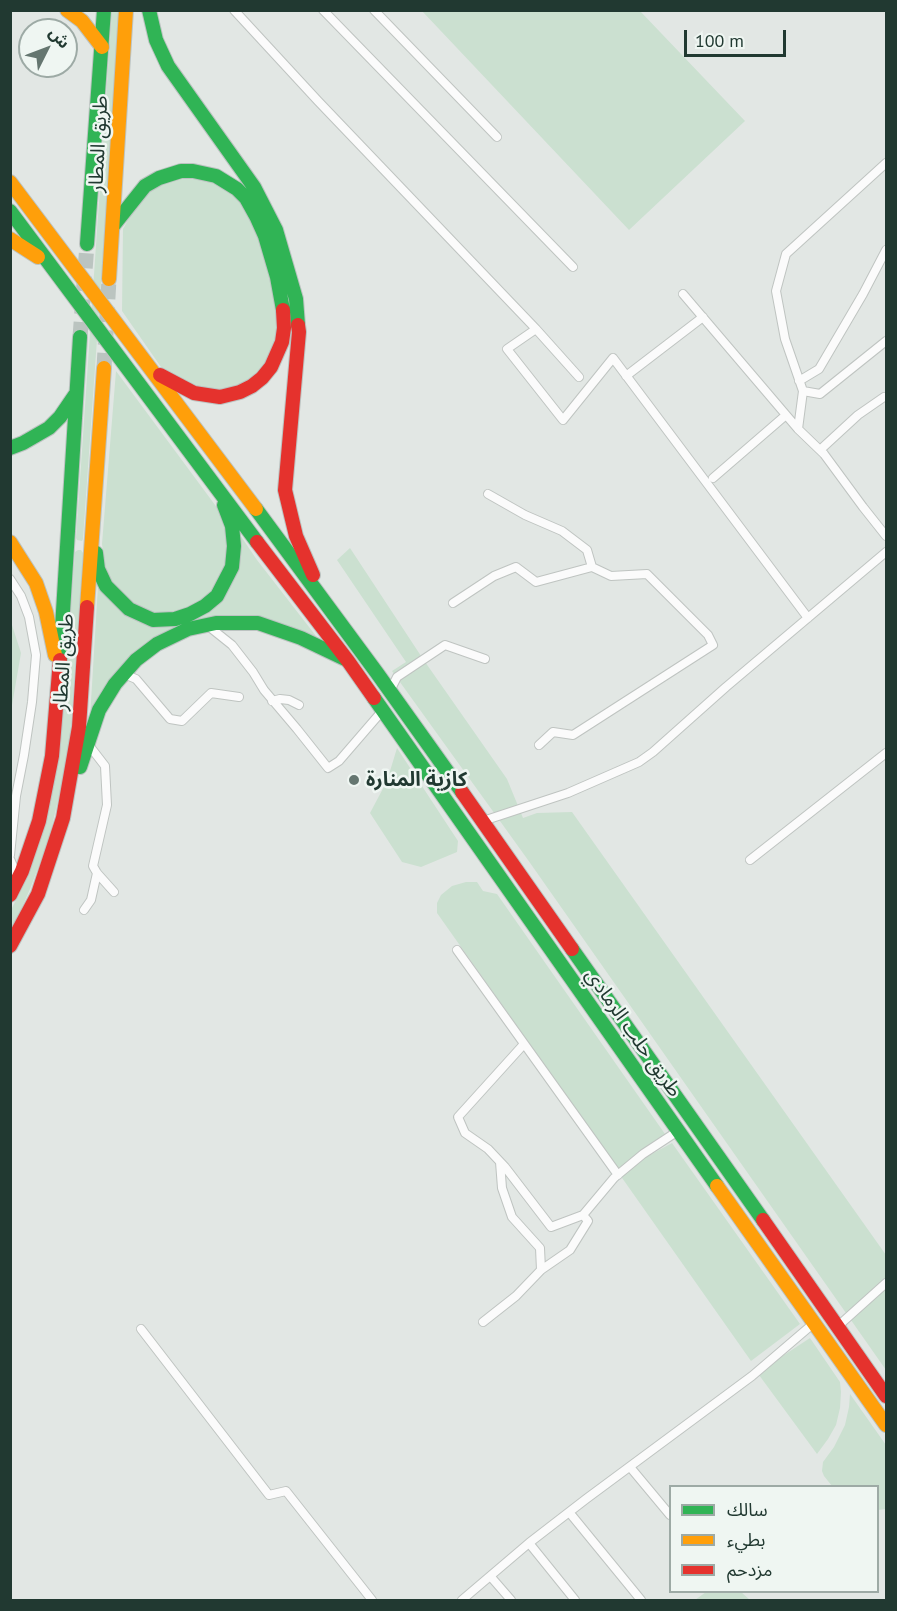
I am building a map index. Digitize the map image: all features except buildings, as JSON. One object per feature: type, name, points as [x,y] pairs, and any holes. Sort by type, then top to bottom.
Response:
[{"type":"highway","points":[[67,10],[82,21],[102,47]]},
{"type":"highway","name":"طريق المطار","points":[[87,244],[104,10]]},
{"type":"highway","name":"طريق المطار","points":[[109,279],[126,10]]},
{"type":"highway","points":[[149,10],[156,40],[168,66],[254,187],[276,230],[296,299],[299,332],[285,489],[296,536],[321,593],[377,673]]},
{"type":"highway","points":[[113,226],[145,186],[159,178],[181,171],[216,176],[246,198],[265,236],[277,277],[284,316],[282,342],[271,367],[252,386],[229,395],[207,396],[194,393],[154,372]]},
{"type":"highway","points":[[10,182],[377,673]]},
{"type":"highway","name":"طريق حلب الرمادي","points":[[10,211],[348,661],[886,1425]]},
{"type":"highway","points":[[10,239],[50,266]]},
{"type":"highway","name":"طريق المطار","points":[[10,895],[39,821],[57,710],[80,337]]},
{"type":"highway","name":"طريق المطار","points":[[10,946],[38,894],[63,818],[79,727],[104,368]]},
{"type":"highway","points":[[10,448],[49,428],[60,417],[75,395]]},
{"type":"highway","points":[[92,529],[98,569],[106,586],[129,609],[153,620],[175,619],[190,614],[217,596],[232,567],[234,557],[232,526],[219,491]]},
{"type":"highway","points":[[10,542],[36,583],[46,612],[59,677]]},
{"type":"highway","points":[[67,543],[91,547]]},
{"type":"highway","points":[[63,818],[99,710],[115,684],[136,660],[157,644],[188,629],[216,622],[258,623],[301,638],[348,661]]},
{"type":"highway","name":"طريق حلب الرمادي","points":[[377,673],[886,1396]]},
{"type":"street","points":[[234,10],[536,328],[579,377]]},
{"type":"street","points":[[323,10],[573,267]]},
{"type":"street","points":[[374,10],[497,137]]},
{"type":"street","points":[[798,429],[803,391],[785,339],[776,291],[786,254],[886,163]]},
{"type":"street","points":[[799,381],[819,369],[886,250]]},
{"type":"street","points":[[683,294],[798,429],[820,450],[886,536]]},
{"type":"street","points":[[626,376],[703,317]]},
{"type":"street","points":[[536,328],[507,349],[563,420],[613,358],[808,618]]},
{"type":"street","points":[[803,391],[820,394],[886,341]]},
{"type":"street","points":[[820,450],[858,415],[886,397]]},
{"type":"street","points":[[713,478],[786,415]]},
{"type":"street","points":[[488,494],[525,515],[562,531],[587,550],[592,567]]},
{"type":"street","points":[[481,818],[568,793],[639,762],[886,552]]},
{"type":"street","points":[[453,603],[494,576],[516,567],[536,582],[592,567],[611,576],[647,574],[708,635],[713,645],[573,735],[553,732],[539,745]]},
{"type":"street","points":[[10,579],[21,596],[29,617],[36,655],[10,855]]},
{"type":"street","points":[[29,617],[42,600]]},
{"type":"street","points":[[207,625],[232,645],[264,690],[328,768],[339,761],[383,710]]},
{"type":"street","points":[[390,691],[396,677],[445,645],[485,659]]},
{"type":"street","points":[[124,674],[136,679],[170,719],[182,721],[211,693],[238,697]]},
{"type":"street","points":[[272,700],[289,700],[299,705]]},
{"type":"street","points":[[87,743],[105,766],[106,805],[93,866],[114,892]]},
{"type":"street","points":[[750,860],[886,753]]},
{"type":"street","points":[[10,859],[18,878]]},
{"type":"street","points":[[84,910],[91,900],[97,873]]},
{"type":"street","points":[[457,950],[618,1175]]},
{"type":"street","points":[[524,1044],[458,1117],[465,1133],[488,1149],[500,1161],[551,1227],[583,1215],[618,1175],[643,1154],[678,1131]]},
{"type":"street","points":[[500,1161],[502,1188],[512,1217],[540,1248],[541,1270]]},
{"type":"street","points":[[483,1322],[516,1296],[541,1270],[570,1250],[588,1221],[583,1215]]},
{"type":"street","points":[[837,1327],[886,1283]]},
{"type":"street","points":[[462,1600],[569,1512],[752,1376],[813,1323]]},
{"type":"street","points":[[141,1329],[269,1495],[286,1491],[372,1600]]},
{"type":"street","points":[[630,1467],[669,1514]]},
{"type":"street","points":[[569,1512],[641,1600]]},
{"type":"street","points":[[529,1543],[575,1600]]},
{"type":"street","points":[[491,1576],[511,1600]]},
{"type":"green space","points":[[112,11],[120,11],[82,541],[76,538]]},
{"type":"green space","points":[[422,11],[640,11],[745,121],[629,230]]},
{"type":"green space","points":[[181,176],[212,180],[228,190],[244,206],[252,220],[272,277],[278,329],[275,349],[254,378],[240,387],[215,390],[199,388],[181,380],[161,367],[122,311],[123,229],[133,211],[155,185]]},
{"type":"green space","points":[[116,371],[218,509],[226,533],[227,561],[215,588],[202,599],[175,614],[144,611],[128,603],[108,578],[102,544]]},
{"type":"green space","points":[[238,532],[323,645],[273,622],[176,630],[90,718],[98,586],[118,608],[133,619],[152,626],[169,627],[183,622],[218,602],[232,584],[238,568]]},
{"type":"green space","points":[[350,548],[423,659],[507,779],[523,818],[537,813],[572,812],[886,1255],[886,1370],[528,860],[392,671],[406,662],[337,560]]},
{"type":"green space","points":[[78,550],[83,553],[69,752],[49,839],[11,932],[11,910],[21,890],[66,681],[75,552]]},
{"type":"green space","points":[[10,622],[21,653],[11,711]]},
{"type":"green space","points":[[397,748],[458,841],[457,852],[421,867],[402,862],[370,813],[387,781]]},
{"type":"green space","points":[[477,882],[483,891],[497,894],[665,1134],[618,1169],[437,913],[437,903],[441,895],[452,886]]},
{"type":"green space","points":[[672,1143],[800,1324],[751,1361],[620,1175],[635,1163]]},
{"type":"green space","points":[[810,1338],[840,1382],[841,1392],[836,1425],[817,1454],[759,1375]]},
{"type":"green space","points":[[850,1394],[886,1445],[886,1509],[879,1510],[879,1485],[831,1485],[822,1471],[823,1462],[845,1425]]},
{"type":"green space","points":[[705,1593],[742,1593],[750,1600],[695,1600]]},
{"type":"tunnel","points":[[80,337],[87,244]]},
{"type":"tunnel","points":[[104,368],[109,279]]},
{"type":"traffic: fast","points":[[87,244],[104,10]]},
{"type":"traffic: fast","points":[[149,10],[156,40],[168,66],[254,187],[276,230],[296,299],[298,325]]},
{"type":"traffic: fast","points":[[113,226],[145,186],[159,178],[181,171],[216,176],[237,189],[246,198],[256,216],[265,236],[277,277],[283,310]]},
{"type":"traffic: fast","points":[[10,211],[257,542]]},
{"type":"traffic: fast","points":[[60,660],[80,337]]},
{"type":"traffic: fast","points":[[10,448],[49,428],[60,417],[75,395]]},
{"type":"traffic: fast","points":[[96,553],[98,569],[106,586],[129,609],[153,620],[175,619],[190,614],[217,596],[232,567],[234,546],[232,526],[224,505]]},
{"type":"traffic: fast","points":[[256,509],[462,792]]},
{"type":"traffic: fast","points":[[80,767],[99,710],[115,684],[136,660],[157,644],[188,629],[216,623],[258,623],[301,638],[345,659]]},
{"type":"traffic: fast","points":[[374,698],[717,1186]]},
{"type":"traffic: fast","points":[[572,949],[763,1220]]},
{"type":"traffic: slow","points":[[67,10],[82,21],[102,47]]},
{"type":"traffic: slow","points":[[109,279],[126,10]]},
{"type":"traffic: slow","points":[[10,182],[256,509]]},
{"type":"traffic: slow","points":[[10,239],[38,257]]},
{"type":"traffic: slow","points":[[87,607],[104,368]]},
{"type":"traffic: slow","points":[[10,542],[36,583],[46,612],[55,655]]},
{"type":"traffic: slow","points":[[717,1186],[886,1425]]},
{"type":"traffic: jam","points":[[160,375],[194,393],[220,397],[252,386],[271,367],[282,342],[283,310]]},
{"type":"traffic: jam","points":[[298,325],[285,490],[296,536],[313,575]]},
{"type":"traffic: jam","points":[[257,542],[374,698]]},
{"type":"traffic: jam","points":[[10,946],[38,894],[63,818],[79,727],[87,607]]},
{"type":"traffic: jam","points":[[10,895],[22,871],[39,821],[52,756],[60,660]]},
{"type":"traffic: jam","points":[[462,792],[572,949]]},
{"type":"traffic: jam","points":[[763,1220],[886,1396]]},
{"type":"place","name":"كازية المنارة","points":[[354,780]]}]
